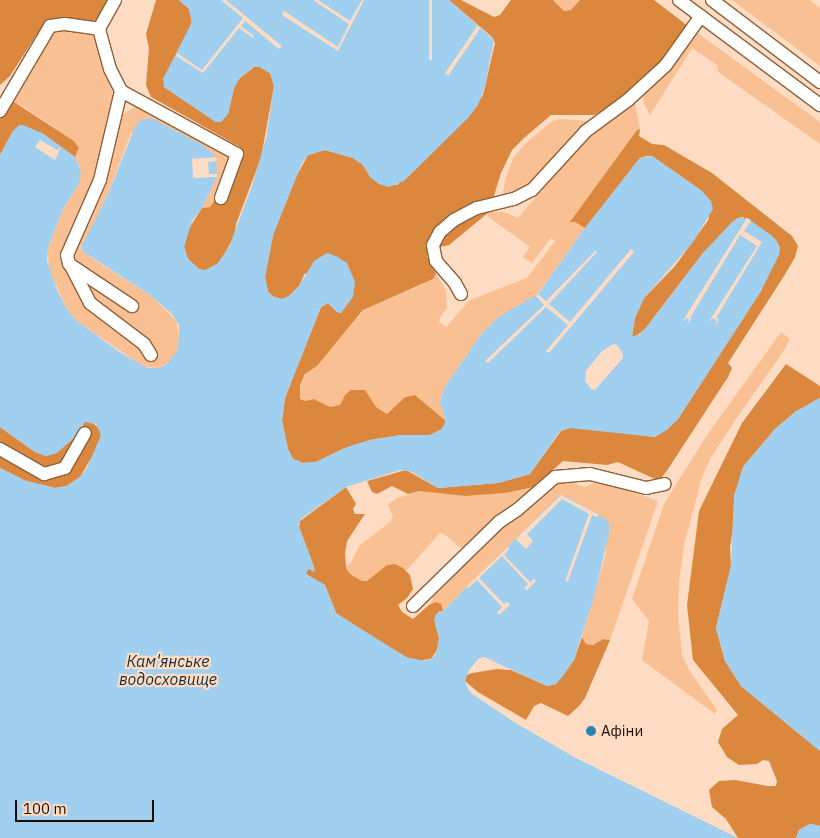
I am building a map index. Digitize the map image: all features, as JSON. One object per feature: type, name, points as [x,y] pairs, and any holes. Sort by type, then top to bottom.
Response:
[{"type":"street","points":[[115,0],[99,29],[110,69],[122,90],[237,154],[221,198]]},
{"type":"street","points":[[679,0],[820,105]]},
{"type":"street","points":[[712,0],[820,82]]},
{"type":"street","points":[[461,294],[455,283],[436,261],[433,244],[440,232],[454,220],[478,208],[514,200],[532,190],[586,131],[628,100],[666,65],[700,16]]},
{"type":"street","points":[[0,111],[50,26],[65,24],[99,29]]},
{"type":"street","points":[[122,90],[100,180],[67,255],[69,264],[90,303],[144,344],[151,355]]},
{"type":"street","points":[[69,264],[132,306]]},
{"type":"street","points":[[0,449],[44,474],[65,468],[85,433]]},
{"type":"street","points":[[413,606],[499,522],[517,510],[555,477],[590,474],[646,488],[665,484]]},
{"type":"shaded area","points":[[0,0],[110,0],[97,20],[85,22],[51,19],[37,34],[10,76],[0,85]]},
{"type":"shaded area","points":[[156,0],[179,0],[189,9],[192,22],[164,87],[216,122],[228,114],[234,88],[239,79],[254,67],[260,67],[270,73],[274,86],[261,158],[236,224],[234,236],[223,257],[217,264],[205,271],[199,269],[188,259],[184,247],[188,230],[202,208],[210,207],[216,199],[225,203],[228,200],[244,153],[242,148],[151,97],[146,85],[149,48],[146,34]]},
{"type":"shaded area","points":[[449,0],[461,0],[494,17],[500,15],[511,0],[553,0],[564,11],[571,10],[580,0],[654,0],[688,26],[664,61],[642,83],[607,108],[594,115],[551,115],[524,138],[512,150],[501,173],[489,212],[449,245],[428,250],[427,256],[436,274],[433,279],[363,310],[317,366],[305,374],[300,385],[300,399],[306,401],[314,399],[330,407],[340,405],[345,395],[351,390],[365,390],[376,407],[387,414],[405,397],[415,395],[446,421],[442,429],[430,435],[401,435],[370,440],[345,448],[316,462],[303,463],[293,459],[288,449],[282,421],[285,398],[321,307],[328,303],[337,312],[342,313],[305,273],[299,286],[289,296],[282,299],[274,297],[268,292],[265,277],[273,235],[296,177],[308,155],[325,150],[353,158],[363,165],[371,178],[397,185],[467,118],[483,95],[495,43],[492,37]]},
{"type":"shaded area","points":[[553,0],[580,0],[571,10],[564,11]]},
{"type":"shaded area","points":[[732,0],[809,0],[820,8],[820,66]]},
{"type":"shaded area","points":[[63,28],[93,34],[120,116],[136,106],[142,106],[229,157],[226,175],[216,199],[210,207],[202,208],[217,177],[216,168],[131,133],[105,201],[81,248],[82,251],[102,265],[150,295],[176,320],[179,337],[177,351],[171,361],[159,368],[144,367],[77,321],[68,311],[49,270],[48,248],[62,211],[71,197],[80,167],[75,157],[79,148],[74,141],[24,107],[14,102],[9,103],[51,34]]},
{"type":"shaded area","points":[[696,32],[820,122],[820,144],[718,72],[717,65],[692,48],[650,115],[644,104],[643,94]]},
{"type":"shaded area","points":[[634,99],[640,129],[637,130],[571,222],[575,222],[585,228],[536,296],[500,316],[482,333],[444,388],[440,402],[446,421],[415,395],[405,397],[387,414],[376,407],[345,395],[340,405],[330,407],[315,399],[306,401],[300,399],[300,385],[306,374],[317,366],[363,311],[375,303],[417,287],[433,279],[436,274],[446,290],[447,308],[440,317],[439,322],[446,327],[470,300],[527,278],[555,241],[551,238],[532,263],[523,257],[530,247],[486,215],[489,212],[504,212],[518,218],[584,141]]},
{"type":"shaded area","points":[[14,102],[74,141],[79,148],[75,157],[42,133],[13,131],[0,155],[0,118],[9,103]]},
{"type":"shaded area","points":[[559,119],[589,121],[585,128],[533,185],[503,194],[505,180],[513,158],[525,144],[551,122]]},
{"type":"shaded area","points":[[640,129],[639,136],[652,144],[664,145],[712,173],[792,236],[798,246],[795,257],[784,276],[728,363],[732,368],[728,377],[668,469],[659,481],[618,462],[607,465],[563,461],[534,487],[505,493],[465,496],[419,491],[408,494],[392,486],[377,494],[372,492],[367,481],[406,470],[438,488],[498,483],[530,474],[561,431],[570,428],[588,428],[655,437],[678,419],[761,291],[780,248],[743,217],[738,218],[703,253],[645,329],[635,337],[632,336],[635,318],[644,298],[675,266],[709,219],[702,191],[652,156],[647,156],[640,158],[585,228],[575,222],[570,222],[637,130]]},
{"type":"shaded area","points":[[781,332],[790,339],[785,349],[710,459],[702,477],[684,545],[679,582],[678,614],[682,655],[689,670],[717,710],[715,714],[642,660],[649,621],[632,599],[664,504],[705,438]]},
{"type":"shaded area","points":[[786,364],[820,386],[820,398],[795,412],[775,429],[743,467],[730,548],[731,566],[716,628],[725,661],[741,686],[820,751],[820,826],[810,824],[799,830],[796,838],[738,838],[726,819],[712,807],[709,790],[719,781],[735,780],[776,786],[777,781],[769,761],[763,760],[757,764],[739,765],[727,757],[718,742],[722,729],[738,715],[693,660],[687,605],[699,511],[742,423]]},
{"type":"shaded area","points":[[90,421],[100,429],[101,435],[96,450],[80,477],[67,486],[55,488],[26,481],[0,468],[0,427],[35,452],[46,456],[76,436],[85,422]]},
{"type":"shaded area","points":[[599,480],[658,501],[610,640],[603,639],[593,645],[586,644],[582,637],[606,553],[606,519],[561,495],[443,611],[436,602],[429,605],[433,599],[431,595],[499,528],[556,483],[569,482],[585,487]]},
{"type":"shaded area","points":[[346,487],[356,504],[353,509],[355,514],[365,514],[347,541],[345,553],[346,568],[350,574],[362,581],[367,581],[387,565],[395,564],[403,568],[410,575],[413,589],[407,598],[398,605],[402,612],[413,619],[429,605],[436,602],[441,604],[443,611],[438,612],[435,623],[439,638],[437,650],[431,659],[417,661],[406,657],[346,621],[336,613],[325,585],[306,574],[308,569],[314,567],[299,527],[300,521]]},
{"type":"shaded area","points":[[534,487],[502,512],[463,550],[444,534],[440,533],[406,571],[403,568],[388,565],[367,581],[362,581],[350,574],[346,568],[345,563],[347,566],[351,563],[359,546],[390,522],[393,517],[388,505],[395,499],[419,491],[465,496],[505,493]]},
{"type":"shaded area","points":[[582,637],[586,644],[593,645],[603,639],[610,640],[585,698],[568,716],[541,703],[534,706],[526,720],[478,692],[465,681],[467,675],[472,673],[497,669],[511,670],[547,686],[556,684],[574,660]]},
{"type":"water","name":"Кам'янське водосховище","points":[[179,0],[449,0],[494,40],[485,86],[478,105],[468,118],[404,181],[389,187],[379,184],[371,178],[363,165],[353,158],[325,150],[308,155],[302,163],[273,235],[265,277],[268,292],[274,297],[282,299],[289,296],[299,286],[314,261],[327,253],[347,263],[355,282],[353,297],[341,313],[337,312],[328,303],[321,307],[285,398],[282,421],[288,449],[293,459],[303,463],[316,462],[345,448],[370,440],[401,435],[430,435],[442,429],[446,421],[440,402],[444,388],[482,333],[500,316],[538,294],[585,228],[640,158],[652,156],[702,191],[711,201],[713,209],[693,242],[644,298],[635,318],[632,336],[639,335],[645,329],[703,253],[738,218],[747,218],[777,241],[780,248],[779,255],[761,291],[678,419],[667,430],[655,437],[570,428],[560,431],[530,474],[498,483],[438,488],[412,472],[400,470],[346,487],[302,518],[298,524],[315,572],[308,569],[306,574],[325,585],[336,613],[406,657],[425,661],[435,656],[437,650],[439,638],[434,619],[436,614],[443,611],[559,496],[565,496],[606,519],[609,524],[609,533],[594,597],[574,660],[563,676],[556,684],[547,686],[484,657],[478,659],[469,670],[465,681],[468,689],[472,694],[514,722],[576,758],[738,838],[0,838],[0,468],[26,481],[55,488],[67,486],[80,477],[88,466],[101,435],[96,424],[85,422],[76,436],[57,453],[47,456],[35,452],[0,427],[0,155],[13,131],[19,125],[23,125],[42,133],[75,157],[81,171],[79,183],[62,211],[48,248],[47,261],[57,290],[68,311],[77,321],[118,351],[147,368],[159,368],[167,364],[177,351],[179,337],[179,325],[172,314],[150,295],[82,251],[82,245],[105,201],[136,125],[141,120],[151,118],[203,145],[216,157],[217,177],[202,208],[192,221],[184,247],[188,259],[199,269],[205,270],[217,264],[229,247],[252,186],[266,139],[274,86],[270,73],[260,67],[253,67],[239,79],[234,88],[228,114],[221,122],[216,122],[164,87],[163,79],[192,22],[189,9]],"holes":[[[613,344],[617,345],[623,354],[622,359],[595,390],[591,389],[585,381],[586,371],[601,352]]]},
{"type":"water","points":[[820,398],[820,751],[741,686],[725,661],[716,628],[731,566],[734,495],[743,467],[775,429],[795,412]]},
{"type":"water","points":[[810,824],[820,826],[820,838],[796,838],[799,830]]},
{"type":"pier","points":[[221,0],[226,0],[282,46],[279,49],[245,21],[241,26],[254,36],[253,38],[239,28],[203,73],[176,56],[177,53],[202,70],[243,18]]},
{"type":"pier","points":[[313,0],[318,0],[350,21],[362,0],[364,0],[338,51],[282,15],[284,11],[338,47],[349,24]]},
{"type":"pier","points":[[429,0],[432,0],[432,60],[429,60]]},
{"type":"pier","points":[[477,26],[480,28],[448,75],[445,73]]},
{"type":"pier","points":[[40,140],[57,150],[61,147],[55,160],[35,147]]},
{"type":"pier","points":[[216,157],[217,161],[208,162],[209,174],[217,174],[217,177],[193,178],[192,159]]},
{"type":"pier","points":[[747,218],[751,220],[744,231],[762,242],[716,318],[719,320],[715,327],[717,321],[713,318],[708,323],[757,246],[740,235],[687,325],[689,319],[687,318],[682,322]]},
{"type":"pier","points":[[631,249],[634,252],[549,353],[546,351],[568,325],[546,307],[488,363],[485,361],[544,305],[536,296],[538,294],[546,301],[596,250],[597,252],[549,304],[570,322]]},
{"type":"pier","points":[[561,495],[599,515],[597,517],[592,515],[568,581],[565,581],[589,514],[562,499],[527,534],[533,541],[526,549],[516,539]]},
{"type":"pier","points":[[508,547],[509,549],[504,555],[530,582],[534,579],[536,581],[527,590],[524,588],[528,584],[502,556],[479,578],[504,604],[507,602],[510,605],[499,615],[497,613],[502,607],[477,580],[468,588],[467,586]]},
{"type":"place","name":"Афіни","points":[[591,731]]}]
